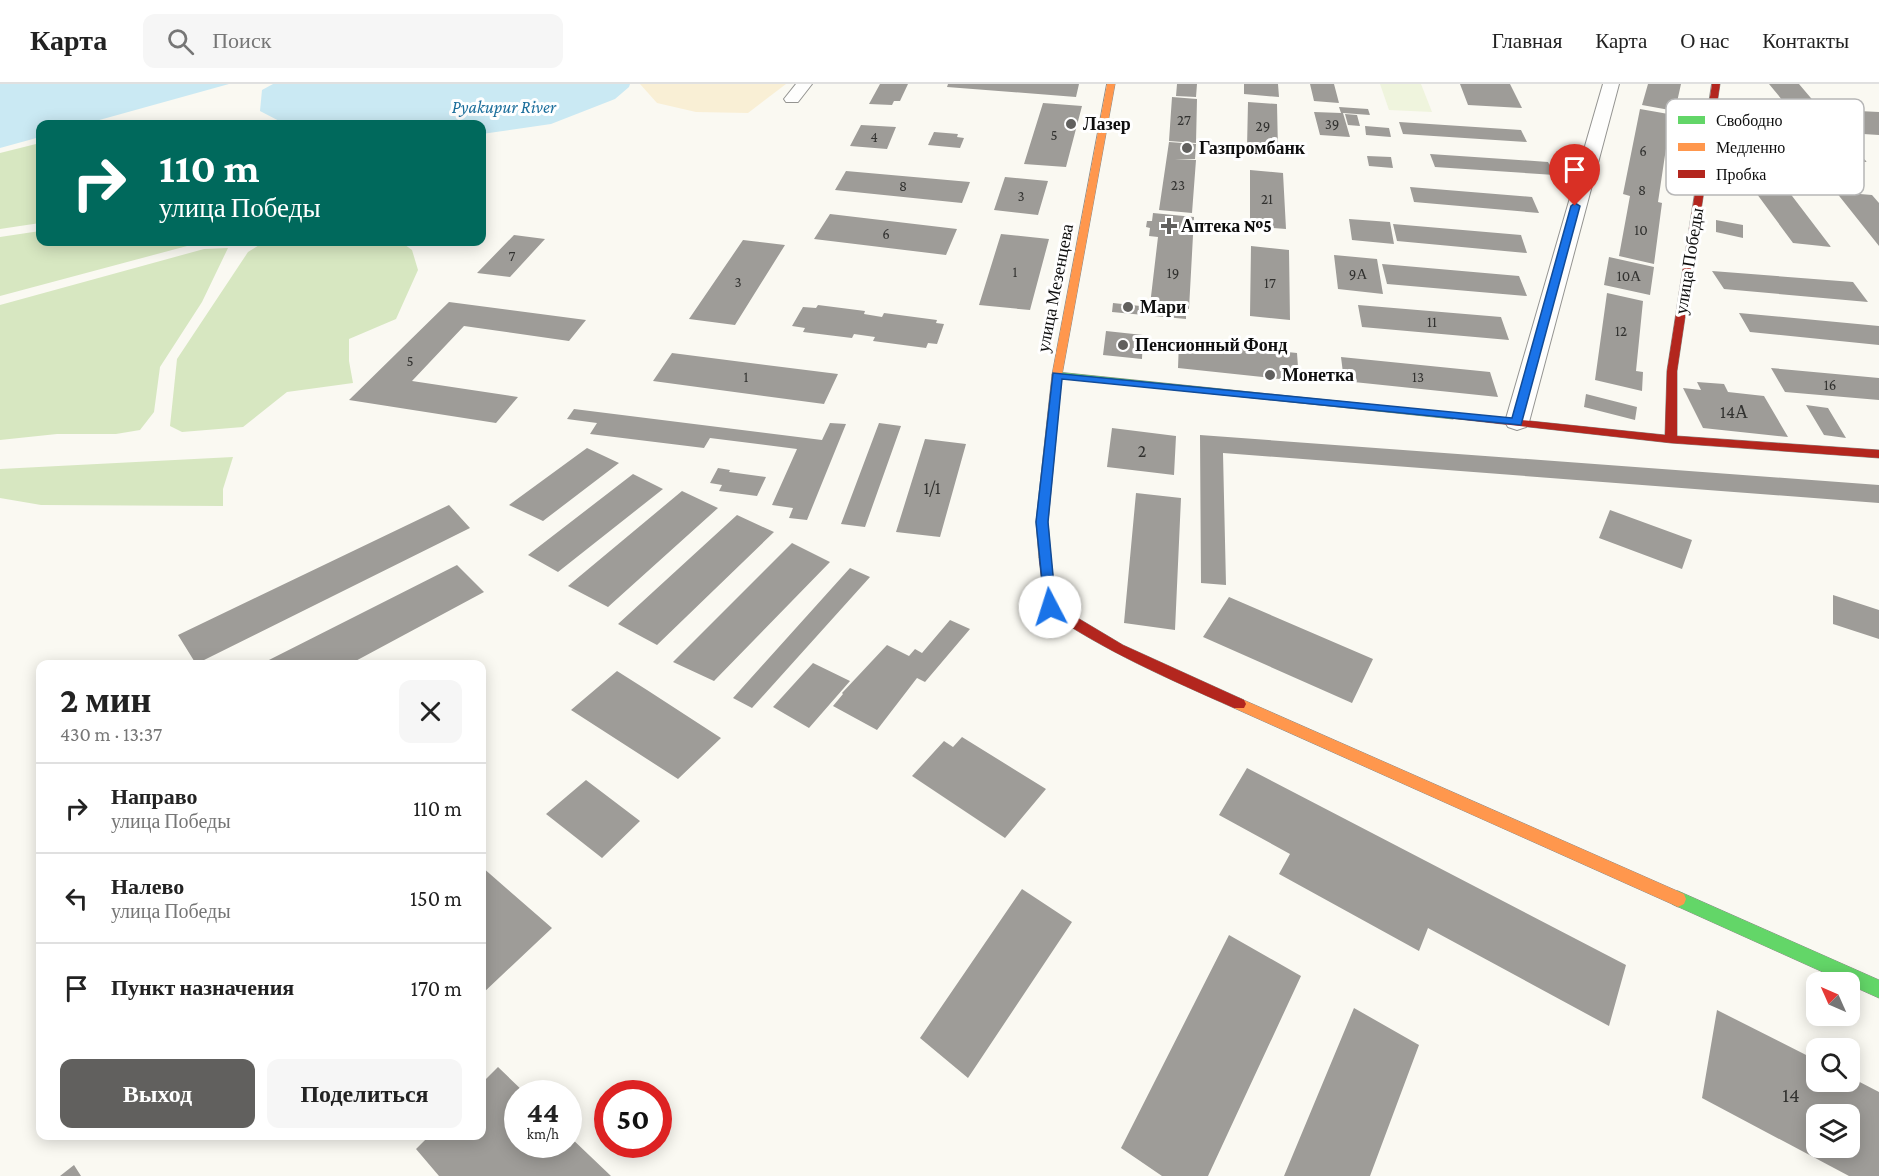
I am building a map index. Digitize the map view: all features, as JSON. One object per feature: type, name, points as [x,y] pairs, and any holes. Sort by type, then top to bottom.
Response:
[{"type":"street","points":[[792,99],[804,84]]},
{"type":"street","name":"улица Мезенцева","points":[[1111,84],[1057,375],[1042,522],[1050,607],[1078,628],[1114,648],[1879,989]]},
{"type":"street","points":[[1517,422],[1611,84]]},
{"type":"street","name":"улица Победы","points":[[1714,99],[1716,84]]},
{"type":"street","name":"улица Победы","points":[[1671,439],[1672,371],[1699,195]]},
{"type":"street","points":[[1057,375],[1671,439],[1879,454]]},
{"type":"green space","points":[[1380,84],[1421,84],[1432,112],[1389,110]]},
{"type":"green space","points":[[36,144],[36,224],[0,229],[0,153]]},
{"type":"green space","points":[[36,232],[36,246],[187,246],[0,296],[0,237]]},
{"type":"green space","points":[[258,246],[406,246],[412,250],[418,270],[396,319],[349,339],[349,361],[353,383],[287,392],[243,427],[182,432],[170,426],[177,359],[248,252]]},
{"type":"green space","points":[[228,248],[202,302],[160,367],[154,412],[140,430],[116,434],[57,434],[0,440],[0,305],[204,249]]},
{"type":"green space","points":[[233,457],[223,489],[223,506],[41,505],[0,498],[0,469]]},
{"type":"sand","points":[[640,84],[786,84],[748,113],[696,112],[657,103]]},
{"type":"water","points":[[0,84],[229,84],[99,120],[36,120],[36,138],[0,148]]},
{"type":"water","name":"Pyakupur River","points":[[273,84],[630,84],[615,99],[551,124],[486,133],[486,120],[277,120],[260,111],[262,90]]},
{"type":"building","points":[[880,84],[908,84],[900,101],[894,101],[892,105],[869,104]]},
{"type":"building","points":[[948,84],[1079,84],[1076,97],[947,87]]},
{"type":"building","points":[[1177,84],[1197,84],[1196,97],[1176,96]]},
{"type":"building","points":[[1244,84],[1278,84],[1279,97],[1244,94]]},
{"type":"building","points":[[1310,84],[1334,84],[1339,103],[1314,101]]},
{"type":"building","points":[[1460,84],[1510,84],[1522,108],[1468,105]]},
{"type":"building","points":[[1648,84],[1681,84],[1678,99],[1666,99],[1666,109],[1642,105]]},
{"type":"building","points":[[1769,84],[1799,84],[1812,99],[1781,99]]},
{"type":"building","points":[[1172,97],[1197,99],[1196,143],[1169,141]]},
{"type":"building","points":[[1248,102],[1277,104],[1278,151],[1247,148]]},
{"type":"building","points":[[1043,103],[1082,106],[1066,167],[1024,164]]},
{"type":"building","points":[[1339,107],[1368,109],[1370,115],[1343,113],[1350,137],[1320,135],[1314,112],[1341,113]]},
{"type":"building","points":[[1640,109],[1666,114],[1666,148],[1658,202],[1662,203],[1654,264],[1619,256],[1630,196],[1623,194]]},
{"type":"building","points":[[1864,111],[1879,112],[1879,135],[1864,134]]},
{"type":"building","points":[[1345,114],[1357,115],[1360,126],[1348,125]]},
{"type":"building","points":[[1399,122],[1521,130],[1527,142],[1403,134]]},
{"type":"building","points":[[861,125],[896,127],[887,149],[850,146]]},
{"type":"building","points":[[1365,126],[1389,128],[1391,137],[1366,135]]},
{"type":"building","points":[[934,132],[958,134],[957,137],[964,138],[960,148],[928,145]]},
{"type":"building","points":[[1169,142],[1196,144],[1195,159],[1175,159],[1196,160],[1192,213],[1159,210]]},
{"type":"building","points":[[1430,154],[1548,162],[1555,175],[1435,167]]},
{"type":"building","points":[[1367,156],[1391,157],[1393,168],[1369,166]]},
{"type":"building","points":[[1250,170],[1283,173],[1286,229],[1250,226]]},
{"type":"building","points":[[846,171],[970,182],[962,203],[835,190]]},
{"type":"building","points":[[1005,177],[1048,181],[1038,215],[994,210]]},
{"type":"building","points":[[1410,187],[1532,197],[1539,213],[1414,202]]},
{"type":"building","points":[[1758,195],[1791,195],[1831,247],[1793,243]]},
{"type":"building","points":[[1838,195],[1872,195],[1879,203],[1879,246]]},
{"type":"building","points":[[1153,213],[1194,217],[1189,309],[1150,305],[1158,237],[1149,236],[1150,228],[1146,227],[1147,221],[1152,221]]},
{"type":"building","points":[[830,214],[957,229],[946,255],[814,239]]},
{"type":"building","points":[[1349,219],[1390,222],[1394,244],[1352,240]]},
{"type":"building","points":[[1716,220],[1743,225],[1743,238],[1716,232]]},
{"type":"building","points":[[1393,224],[1521,235],[1527,253],[1397,241]]},
{"type":"building","points":[[1001,234],[1049,239],[1030,310],[979,305]]},
{"type":"building","points":[[514,235],[545,239],[510,277],[477,273]]},
{"type":"building","points":[[743,240],[785,245],[735,325],[689,319]]},
{"type":"building","points":[[1251,246],[1289,250],[1290,320],[1250,316]]},
{"type":"building","points":[[1334,255],[1377,259],[1383,294],[1338,289]]},
{"type":"building","points":[[1609,257],[1654,267],[1650,295],[1604,285]]},
{"type":"building","points":[[1382,264],[1519,276],[1527,296],[1387,284]]},
{"type":"building","points":[[1712,271],[1853,282],[1868,302],[1724,289]]},
{"type":"building","points":[[1607,293],[1643,301],[1636,371],[1643,372],[1642,391],[1595,380]]},
{"type":"building","points":[[449,302],[586,320],[569,341],[464,326],[412,381],[518,397],[496,423],[349,400]]},
{"type":"building","points":[[1113,303],[1186,311],[1186,319],[1112,312]]},
{"type":"building","points":[[818,305],[865,311],[864,314],[882,317],[884,313],[937,320],[936,323],[944,324],[937,344],[928,343],[926,348],[873,341],[875,337],[854,334],[852,338],[803,332],[805,328],[792,326],[803,307],[816,308]]},
{"type":"building","points":[[1358,305],[1501,317],[1509,340],[1362,327]]},
{"type":"building","points":[[1739,313],[1879,326],[1879,345],[1750,332]]},
{"type":"building","name":"Пенсионный Фонд","points":[[1106,331],[1143,335],[1142,359],[1103,355]]},
{"type":"building","points":[[1179,341],[1297,353],[1299,381],[1178,368]]},
{"type":"building","points":[[672,353],[838,374],[824,404],[653,381]]},
{"type":"building","points":[[1341,357],[1490,372],[1498,397],[1344,381]]},
{"type":"building","points":[[1771,368],[1879,378],[1879,400],[1785,392]]},
{"type":"building","points":[[1697,382],[1724,384],[1728,392],[1764,396],[1788,437],[1703,428],[1683,388],[1701,390]]},
{"type":"building","points":[[1586,394],[1637,407],[1635,420],[1584,407]]},
{"type":"building","points":[[1806,405],[1828,408],[1846,438],[1824,435]]},
{"type":"building","points":[[574,409],[822,440],[830,423],[846,424],[807,520],[789,518],[793,508],[772,505],[797,449],[710,438],[704,448],[590,434],[597,423],[567,419]]},
{"type":"building","points":[[879,423],[901,426],[865,527],[841,524]]},
{"type":"building","points":[[1112,428],[1176,436],[1174,475],[1107,467]]},
{"type":"building","points":[[1200,435],[1879,485],[1879,503],[1223,453],[1226,585],[1201,583]]},
{"type":"building","points":[[925,439],[966,444],[940,537],[896,532]]},
{"type":"building","points":[[587,448],[619,463],[543,521],[509,505]]},
{"type":"building","points":[[718,468],[730,470],[729,472],[766,477],[757,496],[719,491],[722,485],[710,483]]},
{"type":"building","points":[[633,474],[663,489],[558,572],[528,555]]},
{"type":"building","points":[[682,491],[718,508],[608,607],[568,586]]},
{"type":"building","points":[[1136,493],[1181,498],[1175,630],[1124,623]]},
{"type":"building","points":[[449,505],[470,528],[204,660],[194,660],[178,635]]},
{"type":"building","points":[[1610,510],[1692,540],[1682,569],[1599,538]]},
{"type":"building","points":[[737,515],[774,532],[657,645],[618,624]]},
{"type":"building","points":[[792,543],[830,562],[714,681],[673,662]]},
{"type":"building","points":[[457,565],[484,592],[357,660],[269,660]]},
{"type":"building","points":[[850,568],[870,577],[752,708],[733,698]]},
{"type":"building","points":[[1833,595],[1879,610],[1879,639],[1833,624]]},
{"type":"building","points":[[1229,597],[1373,659],[1352,703],[1203,637]]},
{"type":"building","points":[[950,620],[970,629],[925,682],[917,678],[877,730],[833,706],[842,693],[887,645],[909,656],[915,649],[922,653]]},
{"type":"building","points":[[813,663],[850,681],[809,728],[773,707]]},
{"type":"building","points":[[617,671],[721,738],[678,779],[571,710]]},
{"type":"building","points":[[962,737],[1046,789],[1005,838],[912,776],[944,741],[953,747]]},
{"type":"building","points":[[1247,768],[1626,965],[1609,1026],[1428,928],[1419,951],[1279,874],[1290,854],[1219,815]]},
{"type":"building","points":[[586,780],[640,821],[602,858],[546,814]]},
{"type":"building","points":[[486,870],[552,928],[486,990]]},
{"type":"building","points":[[1022,889],[1072,922],[968,1078],[920,1038]]},
{"type":"building","points":[[1229,935],[1301,976],[1208,1176],[1162,1176],[1121,1148]]},
{"type":"building","points":[[1354,1008],[1419,1045],[1370,1176],[1284,1176]]},
{"type":"building","points":[[1717,1010],[1806,1055],[1806,1092],[1860,1092],[1860,1082],[1879,1092],[1879,1176],[1849,1176],[1815,1158],[1860,1158],[1860,1104],[1806,1104],[1806,1153],[1702,1098]]},
{"type":"building","points":[[498,1067],[511,1080],[504,1080],[504,1158],[582,1158],[582,1148],[611,1176],[439,1176],[416,1149],[425,1140],[486,1140],[486,1079]]},
{"type":"building","points":[[74,1165],[81,1176],[60,1176]]},
{"type":"traffic: fast","points":[[1057,375],[1453,416]]},
{"type":"traffic: fast","points":[[1678,899],[1879,989]]},
{"type":"traffic: slow","points":[[1045,558],[1042,522],[1057,375],[1111,84]]},
{"type":"traffic: slow","points":[[1239,704],[1678,899]]},
{"type":"traffic: jam","points":[[1714,99],[1716,84]]},
{"type":"traffic: jam","points":[[1671,439],[1672,371],[1699,195]]},
{"type":"traffic: jam","points":[[1453,416],[1671,439],[1879,454]]},
{"type":"traffic: jam","points":[[1045,558],[1050,607],[1118,649],[1239,704]]},
{"type":"place","name":"Лазер","points":[[1071,124]]},
{"type":"place","name":"Газпромбанк","points":[[1187,148]]},
{"type":"place","name":"Аптека №5","points":[[1169,226]]},
{"type":"place","name":"Мари","points":[[1128,307]]},
{"type":"place","name":"Пенсионный Фонд","points":[[1123,345]]},
{"type":"place","name":"Монетка","points":[[1270,375]]},
{"type":"route","points":[[1050,607],[1042,522],[1057,375],[1517,422],[1575,206]]}]
